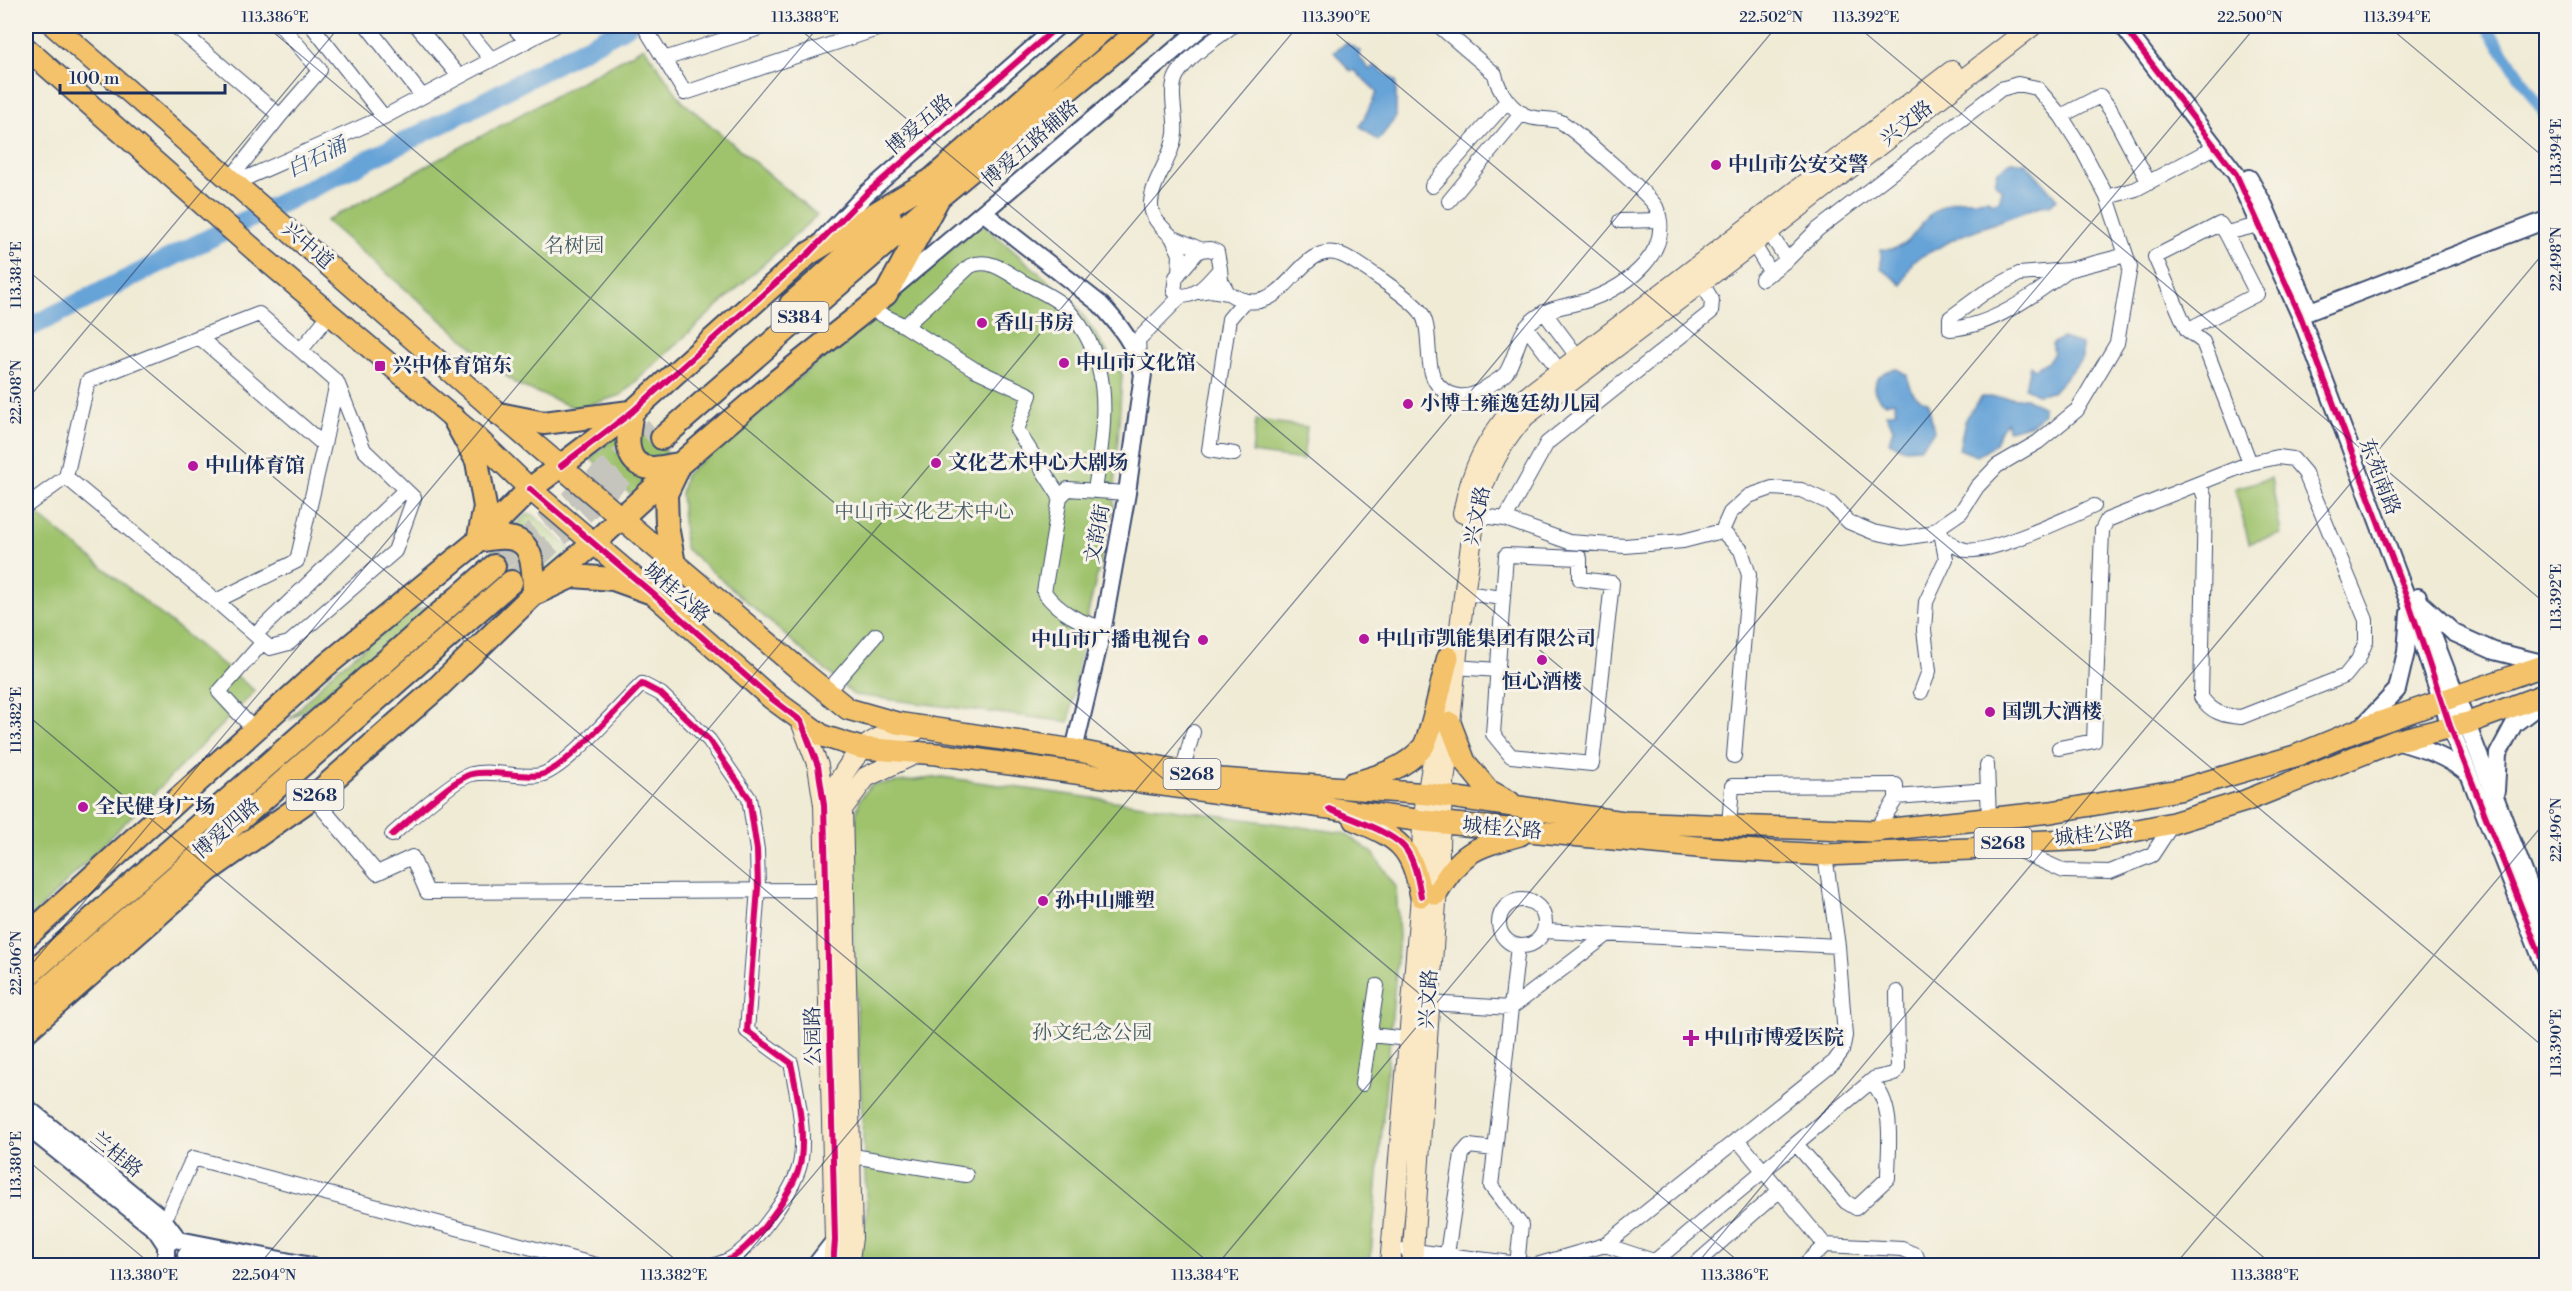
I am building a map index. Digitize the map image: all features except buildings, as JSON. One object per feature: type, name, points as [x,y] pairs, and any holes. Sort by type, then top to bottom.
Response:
[{"type":"highway","name":"S384","points":[[659,433],[936,188],[1107,26]]},
{"type":"highway","name":"S384","points":[[936,188],[1145,26]]},
{"type":"highway","points":[[26,937],[323,668],[478,541],[530,489],[632,412],[808,254],[936,188]]},
{"type":"highway","points":[[621,518],[778,380],[877,301],[936,188]]},
{"type":"highway","points":[[499,414],[544,423],[632,412]]},
{"type":"highway","points":[[632,412],[627,437],[632,456],[638,463],[651,468],[680,464]]},
{"type":"highway","points":[[453,417],[477,461],[485,507],[478,541]]},
{"type":"highway","points":[[674,564],[667,526],[666,494],[680,464]]},
{"type":"highway","name":"S268","points":[[26,1031],[209,870],[312,797],[438,687],[534,594],[621,518]]},
{"type":"highway","points":[[478,541],[500,536],[513,537],[525,546],[534,563],[534,594]]},
{"type":"highway","name":"博爱四路","points":[[26,977],[494,566]]},
{"type":"highway","name":"S268","points":[[534,594],[573,576],[613,579],[652,592]]},
{"type":"highway","name":"博爱四路","points":[[26,1007],[511,582]]},
{"type":"highway","points":[[209,870],[224,854],[270,821],[328,759],[437,666],[461,642],[472,627],[477,612]]},
{"type":"highway","points":[[157,817],[195,808],[252,763],[277,756]]},
{"type":"main road","name":"兴中道","points":[[54,26],[561,466]]},
{"type":"main road","name":"兴文路","points":[[1437,795],[1451,662],[1462,516],[1476,464],[1496,429],[1515,406],[1559,370],[2012,26]]},
{"type":"main road","name":"兴文路","points":[[1412,1258],[1429,1003],[1430,822],[1450,723],[1451,662],[1476,515],[1482,487],[1494,458],[1507,436],[1525,416],[1761,237],[2032,26]]},
{"type":"main road","name":"兴中道","points":[[26,48],[257,252],[476,437],[530,489]]},
{"type":"main road","points":[[476,437],[495,434],[499,425],[499,414]]},
{"type":"main road","name":"城桂公路","points":[[561,466],[848,709],[897,723],[1074,750],[1221,779],[1437,795],[1624,822],[1876,830],[2051,812],[2179,790],[2295,756],[2358,730],[2547,665]]},
{"type":"main road","name":"城桂公路","points":[[530,489],[652,592],[771,698],[823,736],[861,748],[919,752],[1430,822],[1708,848],[1825,855],[1970,849],[2002,843],[2093,839],[2173,823],[2245,801],[2395,741],[2459,725],[2547,694]]},
{"type":"main road","points":[[1334,788],[1380,776],[1404,764],[1424,746],[1451,662]]},
{"type":"main road","name":"公园路","points":[[801,721],[818,766],[825,805],[827,890],[842,1154],[852,1238],[848,1266]]},
{"type":"main road","points":[[1450,723],[1465,762],[1488,790],[1521,807]]},
{"type":"main road","points":[[825,805],[861,748],[876,737],[893,731],[942,730]]},
{"type":"main road","name":"公园路","points":[[833,1266],[842,1154],[842,809],[866,777],[919,752]]},
{"type":"main road","points":[[1329,809],[1380,830],[1405,847],[1428,895],[1452,867],[1471,851],[1533,832]]},
{"type":"main road","name":"兴文路","points":[[1391,1257],[1409,1040],[1428,895]]},
{"type":"street","points":[[233,181],[280,116],[320,70],[281,26]]},
{"type":"street","points":[[312,26],[384,117]]},
{"type":"street","points":[[367,26],[422,96]]},
{"type":"street","points":[[417,26],[459,76]]},
{"type":"street","points":[[464,26],[491,60]]},
{"type":"street","points":[[513,26],[526,41]]},
{"type":"street","points":[[233,181],[384,117],[555,26]]},
{"type":"street","points":[[664,59],[766,26]]},
{"type":"street","points":[[647,31],[685,93],[886,26]]},
{"type":"street","name":"博爱五路","points":[[808,254],[866,194],[1058,26]]},
{"type":"street","name":"博爱五路辅路","points":[[877,301],[1203,26]]},
{"type":"street","points":[[1179,274],[1180,254],[1172,237],[1153,216],[1150,204],[1155,184],[1172,149],[1176,114],[1173,88],[1176,76],[1189,61],[1232,26]]},
{"type":"street","points":[[1202,250],[1199,250],[1179,274],[1174,285],[1178,293],[1190,296],[1211,290],[1228,293],[1245,300],[1263,302],[1276,295],[1300,268],[1322,253],[1337,252],[1354,259],[1421,311],[1427,329],[1429,366],[1441,388],[1459,396],[1477,394],[1505,374],[1527,327],[1544,312],[1554,307],[1575,304],[1601,295],[1640,270],[1652,258],[1658,243],[1659,220],[1656,206],[1643,191],[1560,121],[1528,117],[1507,101],[1496,82],[1495,74],[1438,26]]},
{"type":"street","name":"东苑南路","points":[[2123,26],[2236,174],[2259,225],[2305,313]]},
{"type":"street","name":"东苑南路","points":[[2137,26],[2244,168],[2264,205],[2450,699],[2459,725],[2470,776],[2547,970]]},
{"type":"street","points":[[180,27],[280,116]]},
{"type":"street","points":[[1722,531],[1730,513],[1749,496],[1772,488],[1802,490],[1830,503],[1849,522],[1873,532],[1902,538],[1941,532],[1961,512],[1977,487],[1997,466],[2038,442],[2076,410],[2117,343],[2130,267],[2107,197],[2082,149],[2061,116],[2037,88],[2018,84],[2001,89],[1817,230],[1788,260],[1767,276],[1761,237]]},
{"type":"street","points":[[2061,116],[2100,96],[2110,109],[2149,183]]},
{"type":"street","points":[[1432,186],[1507,101]]},
{"type":"street","points":[[1449,201],[1522,112]]},
{"type":"street","points":[[2107,197],[2149,183],[2216,147]]},
{"type":"street","name":"文韵街","points":[[984,213],[1100,304],[1123,332],[1139,357],[1143,374],[1127,493],[1103,627],[1074,750]]},
{"type":"street","points":[[1620,221],[1659,220]]},
{"type":"street","points":[[2305,313],[2547,220]]},
{"type":"street","points":[[2187,330],[2257,294],[2220,224],[2155,257],[2187,330],[2204,342],[2250,463]]},
{"type":"street","points":[[2226,233],[2259,225]]},
{"type":"street","points":[[1172,237],[1202,250],[1217,252],[1221,280],[1228,293]]},
{"type":"street","points":[[1761,237],[1788,260]]},
{"type":"street","points":[[2068,270],[2037,293],[1970,328],[1950,329],[1950,318],[1984,292],[2019,274],[2068,270],[2126,255]]},
{"type":"street","points":[[905,326],[970,266],[980,261],[989,262],[1066,309],[1091,342],[1105,404],[1095,491]]},
{"type":"street","points":[[1198,292],[1220,269]]},
{"type":"street","points":[[1505,519],[1546,443],[1711,312],[1712,300],[1701,282]]},
{"type":"street","points":[[1123,332],[1134,334],[1178,293]]},
{"type":"street","points":[[1139,357],[1138,340],[1178,293]]},
{"type":"street","points":[[1234,454],[1209,450],[1229,319],[1245,300]]},
{"type":"street","points":[[877,301],[905,326],[974,369],[1030,394],[1017,430],[1060,497]]},
{"type":"street","points":[[1544,312],[1577,356]]},
{"type":"street","points":[[26,506],[66,477],[88,381],[259,314],[337,382],[364,450],[414,498],[395,550],[290,644],[270,648],[66,477]]},
{"type":"street","points":[[301,350],[330,314]]},
{"type":"street","points":[[1527,327],[1559,370]]},
{"type":"street","points":[[199,337],[324,445]]},
{"type":"street","points":[[216,601],[297,561],[337,382]]},
{"type":"street","points":[[2059,748],[2094,741],[2102,530],[2107,520],[2250,463],[2278,457],[2293,459],[2305,473],[2366,620],[2366,641],[2358,660],[2345,676],[2241,717],[2227,717],[2209,708],[2201,697],[2205,498],[2200,484]]},
{"type":"street","points":[[1103,627],[1086,625],[1051,602],[1044,592],[1060,497],[1068,489],[1127,493]]},
{"type":"street","points":[[255,731],[219,692],[259,638],[405,490]]},
{"type":"street","points":[[1941,532],[1964,550],[1986,549],[2094,506]]},
{"type":"street","points":[[1476,515],[1505,519],[1569,542],[1625,546],[1683,542],[1722,531]]},
{"type":"street","points":[[1722,531],[1741,550],[1749,575],[1734,756]]},
{"type":"street","points":[[1922,692],[1929,671],[1924,630],[1926,602],[1946,559],[1941,532]]},
{"type":"street","points":[[1506,555],[1580,558],[1580,579],[1612,583],[1592,764],[1511,756],[1493,734],[1503,598],[1506,555]]},
{"type":"street","points":[[1464,593],[1503,598]]},
{"type":"street","points":[[2358,730],[2397,690],[2415,604],[2454,633],[2494,651],[2547,665]]},
{"type":"street","points":[[827,692],[876,635]]},
{"type":"street","points":[[1451,662],[1498,670]]},
{"type":"street","points":[[392,835],[434,799],[470,774],[502,772],[540,775],[560,765],[642,684],[661,694],[709,740],[749,798],[757,850],[758,890],[747,1031],[791,1063],[800,1107],[801,1160],[791,1189],[768,1223],[732,1258],[713,1266]]},
{"type":"street","points":[[2496,798],[2498,754],[2514,724],[2547,700]]},
{"type":"street","name":"东苑南路","points":[[2459,725],[2496,798],[2547,929]]},
{"type":"street","points":[[1182,772],[1193,732]]},
{"type":"street","points":[[2395,741],[2431,751],[2455,762],[2470,776]]},
{"type":"street","points":[[1987,765],[1989,819],[2002,843],[2064,871],[2110,872],[2152,855],[2173,823]]},
{"type":"street","points":[[1729,826],[1732,786],[1896,785],[1896,797],[1876,830]]},
{"type":"street","points":[[1896,797],[1988,790]]},
{"type":"street","points":[[312,797],[377,873],[412,857],[427,892],[827,890]]},
{"type":"street","points":[[1391,1257],[1412,1258],[1447,1254],[1532,1266],[1605,1245],[1834,1062],[1842,1051],[1845,1036],[1838,946],[1825,855]]},
{"type":"street","points":[[1528,900],[1540,908],[1546,923],[1544,931],[1534,943],[1518,946],[1504,938],[1499,925],[1503,910],[1514,901],[1528,900]]},
{"type":"street","points":[[1544,931],[1838,946]]},
{"type":"street","points":[[1429,1003],[1511,1008],[1607,934]]},
{"type":"street","points":[[1517,1265],[1521,1225],[1491,1186],[1518,946]]},
{"type":"street","points":[[1362,1084],[1377,986]]},
{"type":"street","points":[[1655,1261],[1871,1081],[1894,1074],[1898,1068],[1897,992]]},
{"type":"street","points":[[1370,1035],[1409,1040]]},
{"type":"street","points":[[1796,1144],[1846,1202],[1856,1208],[1888,1178],[1888,1112],[1879,1088],[1871,1081]]},
{"type":"street","points":[[26,1100],[34,1129]]},
{"type":"street","name":"兰桂路","points":[[26,1107],[34,1129],[154,1223],[174,1254]]},
{"type":"street","points":[[1737,1139],[1825,1245]]},
{"type":"street","points":[[1447,1254],[1462,1154],[1469,1146],[1494,1149]]},
{"type":"street","points":[[842,1154],[966,1175]]},
{"type":"street","points":[[154,1223],[169,1211],[193,1158],[551,1259],[600,1266]]},
{"type":"street","points":[[1693,1266],[1780,1190]]},
{"type":"street","points":[[154,1223],[154,1239],[160,1254],[254,1259],[311,1266]]},
{"type":"street","points":[[154,1223],[254,1259]]},
{"type":"street","points":[[815,1266],[835,1240]]},
{"type":"street","points":[[1605,1245],[1669,1266]]},
{"type":"street","points":[[1803,1266],[1825,1245],[1902,1249],[1916,1255],[1920,1266]]},
{"type":"street","points":[[174,1254],[226,1263],[254,1259]]},
{"type":"green space","name":"名树园","points":[[644,47],[682,101],[817,215],[621,395],[577,409],[516,384],[326,221]]},
{"type":"green space","name":"中山市文化艺术中心","points":[[981,223],[1076,305],[1122,374],[1114,506],[1085,625],[1069,722],[854,695],[685,548],[681,493],[685,475]]},
{"type":"green space","points":[[1256,420],[1307,427],[1303,460],[1252,453]]},
{"type":"green space","points":[[639,421],[672,459],[647,460],[631,440]]},
{"type":"green space","points":[[620,431],[657,473],[634,497],[591,459]]},
{"type":"green space","points":[[2271,478],[2281,534],[2249,543],[2235,488]]},
{"type":"green space","name":"全民健身广场","points":[[37,514],[255,691],[26,923],[26,527]]},
{"type":"green space","points":[[532,514],[570,548],[570,552],[544,576],[504,535],[526,515]]},
{"type":"green space","points":[[507,548],[523,555],[523,590],[489,553],[493,550]]},
{"type":"green space","points":[[440,598],[429,611],[369,662],[289,720],[331,674],[409,612],[426,607]]},
{"type":"green space","name":"孙文纪念公园","points":[[942,777],[1344,833],[1373,853],[1396,887],[1399,937],[1370,1265],[858,1266],[867,1212],[848,847],[860,799],[871,785]]},
{"type":"water","points":[[1346,43],[1360,51],[1359,57],[1370,70],[1374,66],[1396,81],[1396,117],[1378,141],[1360,126],[1377,92],[1354,70],[1351,72],[1334,52]]},
{"type":"water","points":[[2011,162],[2026,163],[2057,199],[2050,205],[2040,206],[1960,236],[1913,261],[1902,285],[1881,268],[1881,249],[1890,249],[1904,244],[1931,214],[1943,206],[1959,200],[1988,199],[1992,203],[2000,200],[2001,189],[1995,183],[1998,171]]},
{"type":"water","points":[[2062,338],[2082,344],[2082,359],[2052,392],[2037,394],[2025,388],[2030,365],[2035,369],[2048,361],[2054,353],[2052,344]]},
{"type":"water","points":[[1897,369],[1907,375],[1910,389],[1915,395],[1928,402],[1934,431],[1920,448],[1905,449],[1889,442],[1893,428],[1886,414],[1896,411],[1894,401],[1885,403],[1879,398],[1874,387],[1878,377],[1883,373]]},
{"type":"water","points":[[1982,397],[2026,398],[2043,408],[2043,413],[2033,424],[2008,430],[2007,422],[1995,443],[1977,456],[1959,449],[1966,417]]},
{"type":"waterway","name":"白石涌","points":[[26,329],[453,118],[627,26]]},
{"type":"waterway","points":[[2486,26],[2546,116]]},
{"type":"tunnel","points":[[494,566],[655,428]]},
{"type":"tunnel","points":[[511,582],[640,459]]},
{"type":"cycle path","points":[[561,466],[632,412],[808,254],[866,194],[1058,26]]},
{"type":"cycle path","points":[[2123,26],[2236,174],[2300,315],[2410,606],[2450,726],[2546,970]]},
{"type":"cycle path","points":[[530,489],[771,698],[801,721],[818,766],[824,805],[835,1240],[833,1266]]},
{"type":"cycle path","points":[[392,835],[455,783],[472,774],[533,776],[551,770],[578,749],[642,684],[661,694],[709,740],[749,798],[757,850],[758,888],[747,1031],[791,1063],[802,1135],[798,1171],[773,1215],[740,1252],[713,1266]]},
{"type":"cycle path","points":[[1329,809],[1379,830],[1398,841],[1408,852],[1421,896]]},
{"type":"place","name":"中山市公安交警","points":[[1716,165]]},
{"type":"place","name":"香山书房","points":[[982,323]]},
{"type":"place","name":"中山市文化馆","points":[[1064,363]]},
{"type":"place","name":"兴中体育馆东","points":[[380,366]]},
{"type":"place","name":"小博士雍逸廷幼儿园","points":[[1408,404]]},
{"type":"place","name":"文化艺术中心大剧场","points":[[936,463]]},
{"type":"place","name":"中山体育馆","points":[[193,466]]},
{"type":"place","name":"中山市凯能集团有限公司","points":[[1364,639]]},
{"type":"place","name":"中山市广播电视台","points":[[1203,640]]},
{"type":"place","name":"恒心酒楼","points":[[1542,660]]},
{"type":"place","name":"国凯大酒楼","points":[[1990,712]]},
{"type":"place","name":"全民健身广场","points":[[83,807]]},
{"type":"place","name":"孙中山雕塑","points":[[1043,901]]},
{"type":"place","name":"中山市博爱医院","points":[[1691,1038]]}]
